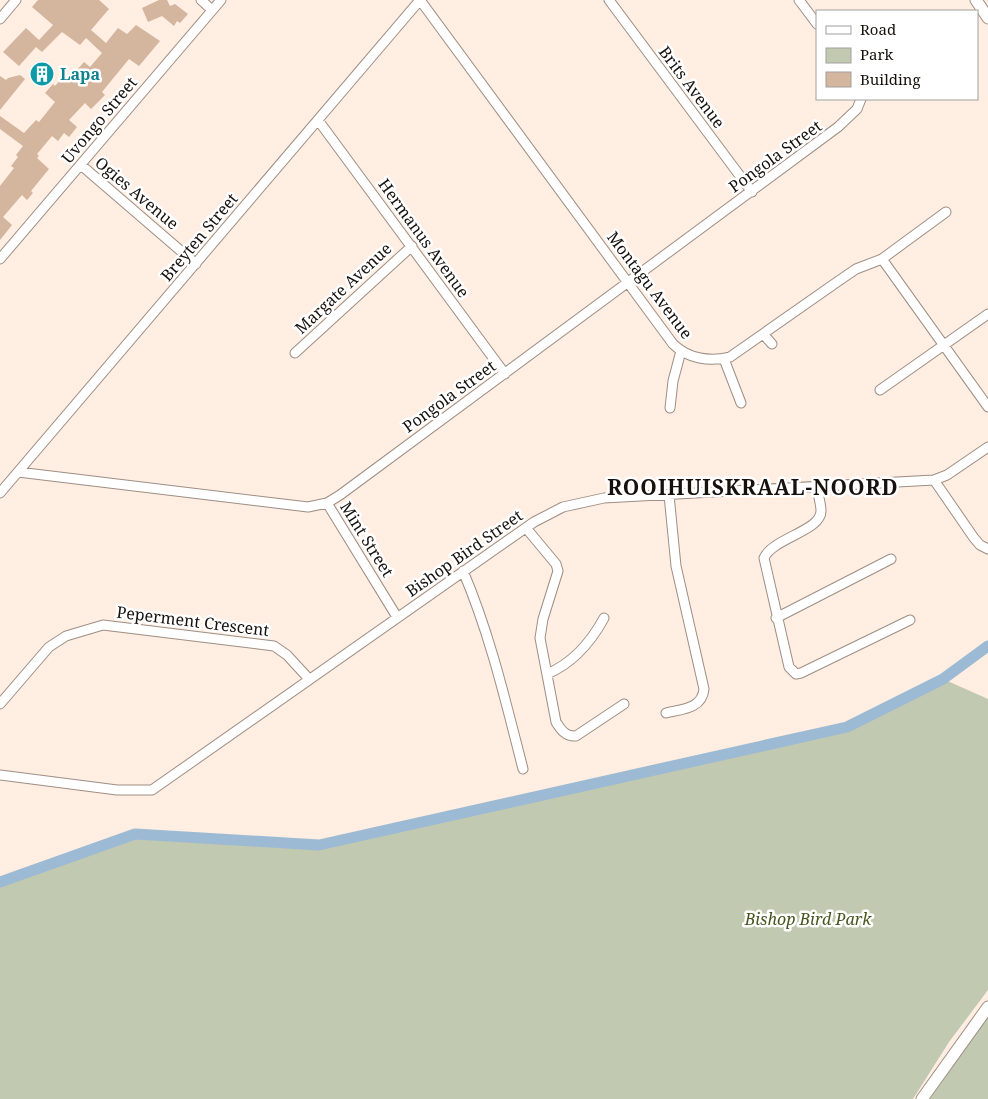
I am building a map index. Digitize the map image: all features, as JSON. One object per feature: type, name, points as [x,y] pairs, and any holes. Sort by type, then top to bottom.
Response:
[{"type":"street","points":[[0,19],[16,0]]},
{"type":"street","points":[[201,0],[212,10]]},
{"type":"street","name":"Uvongo Street","points":[[0,259],[220,0]]},
{"type":"street","name":"Breyten Street","points":[[0,493],[420,0]]},
{"type":"street","name":"Montagu Avenue","points":[[420,0],[673,344],[681,351],[703,359],[730,357],[856,269],[882,259],[946,212]]},
{"type":"street","name":"Brits Avenue","points":[[609,0],[752,192]]},
{"type":"street","points":[[799,0],[816,23]]},
{"type":"street","points":[[976,0],[988,18]]},
{"type":"street","name":"Pongola Street","points":[[18,472],[308,506],[327,502],[505,374],[838,128],[857,109],[860,100]]},
{"type":"street","name":"Hermanus Avenue","points":[[318,120],[505,374]]},
{"type":"street","name":"Ogies Avenue","points":[[81,165],[196,264]]},
{"type":"street","name":"Margate Avenue","points":[[295,354],[412,246]]},
{"type":"street","points":[[882,259],[988,407]]},
{"type":"street","points":[[880,390],[944,347],[988,314]]},
{"type":"street","points":[[763,334],[772,344]]},
{"type":"street","points":[[670,408],[673,382],[681,351]]},
{"type":"street","points":[[724,358],[741,402]]},
{"type":"street","name":"Bishop Bird Street","points":[[0,775],[117,790],[152,790],[164,784],[309,679],[526,528],[555,511],[582,502],[669,495],[934,480],[947,475],[988,448]]},
{"type":"street","points":[[934,480],[974,538],[980,545],[988,549]]},
{"type":"street","points":[[817,487],[821,512],[816,522],[772,547],[764,558],[788,666],[796,674],[910,620]]},
{"type":"street","points":[[666,713],[695,706],[703,697],[704,689],[676,566],[669,495]]},
{"type":"street","name":"Mint Street","points":[[327,502],[397,617]]},
{"type":"street","points":[[526,528],[556,564],[558,572],[540,631],[556,722],[560,729],[569,736],[582,734],[624,704]]},
{"type":"street","points":[[776,618],[891,559]]},
{"type":"street","points":[[463,571],[472,592],[504,691],[523,769]]},
{"type":"street","points":[[547,674],[560,668],[592,640],[604,618]]},
{"type":"street","name":"Peperment Crescent","points":[[0,704],[48,647],[66,636],[103,625],[274,646],[287,655],[309,679]]},
{"type":"street","points":[[922,1099],[988,1007]]},
{"type":"green space","name":"Bishop Bird Park","points":[[943,679],[988,699],[988,990],[949,1042],[913,1099],[0,1099],[0,882],[135,834],[319,845],[847,727]]},
{"type":"green space","points":[[988,1017],[988,1099],[930,1099]]},
{"type":"building","points":[[38,0],[99,0],[109,9],[91,30],[106,43],[118,28],[127,34],[136,25],[160,41],[139,66],[129,59],[102,92],[105,95],[91,109],[85,103],[69,120],[77,127],[69,137],[64,133],[58,141],[52,136],[37,154],[39,156],[37,158],[49,169],[31,191],[33,193],[27,200],[22,195],[3,217],[12,225],[0,240],[0,186],[14,168],[11,166],[23,146],[0,129],[0,116],[24,133],[36,120],[39,122],[55,102],[45,93],[53,84],[55,86],[66,74],[70,78],[84,62],[90,67],[102,53],[86,38],[80,45],[62,32],[42,52],[36,47],[19,66],[3,52],[26,28],[39,40],[53,25],[32,7]]},
{"type":"building","points":[[159,0],[167,0],[170,6],[175,4],[188,14],[180,23],[177,21],[174,26],[162,16],[148,22],[142,8]]},
{"type":"building","points":[[20,75],[25,79],[0,110],[0,76],[6,80]]},
{"type":"waterway","points":[[0,882],[135,834],[319,845],[847,727],[943,679],[988,646]]},
{"type":"place","name":"Lapa","points":[[42,74]]},
{"type":"district","name":"ROOIHUISKRAAL-NOORD","points":[[753,487]]}]
